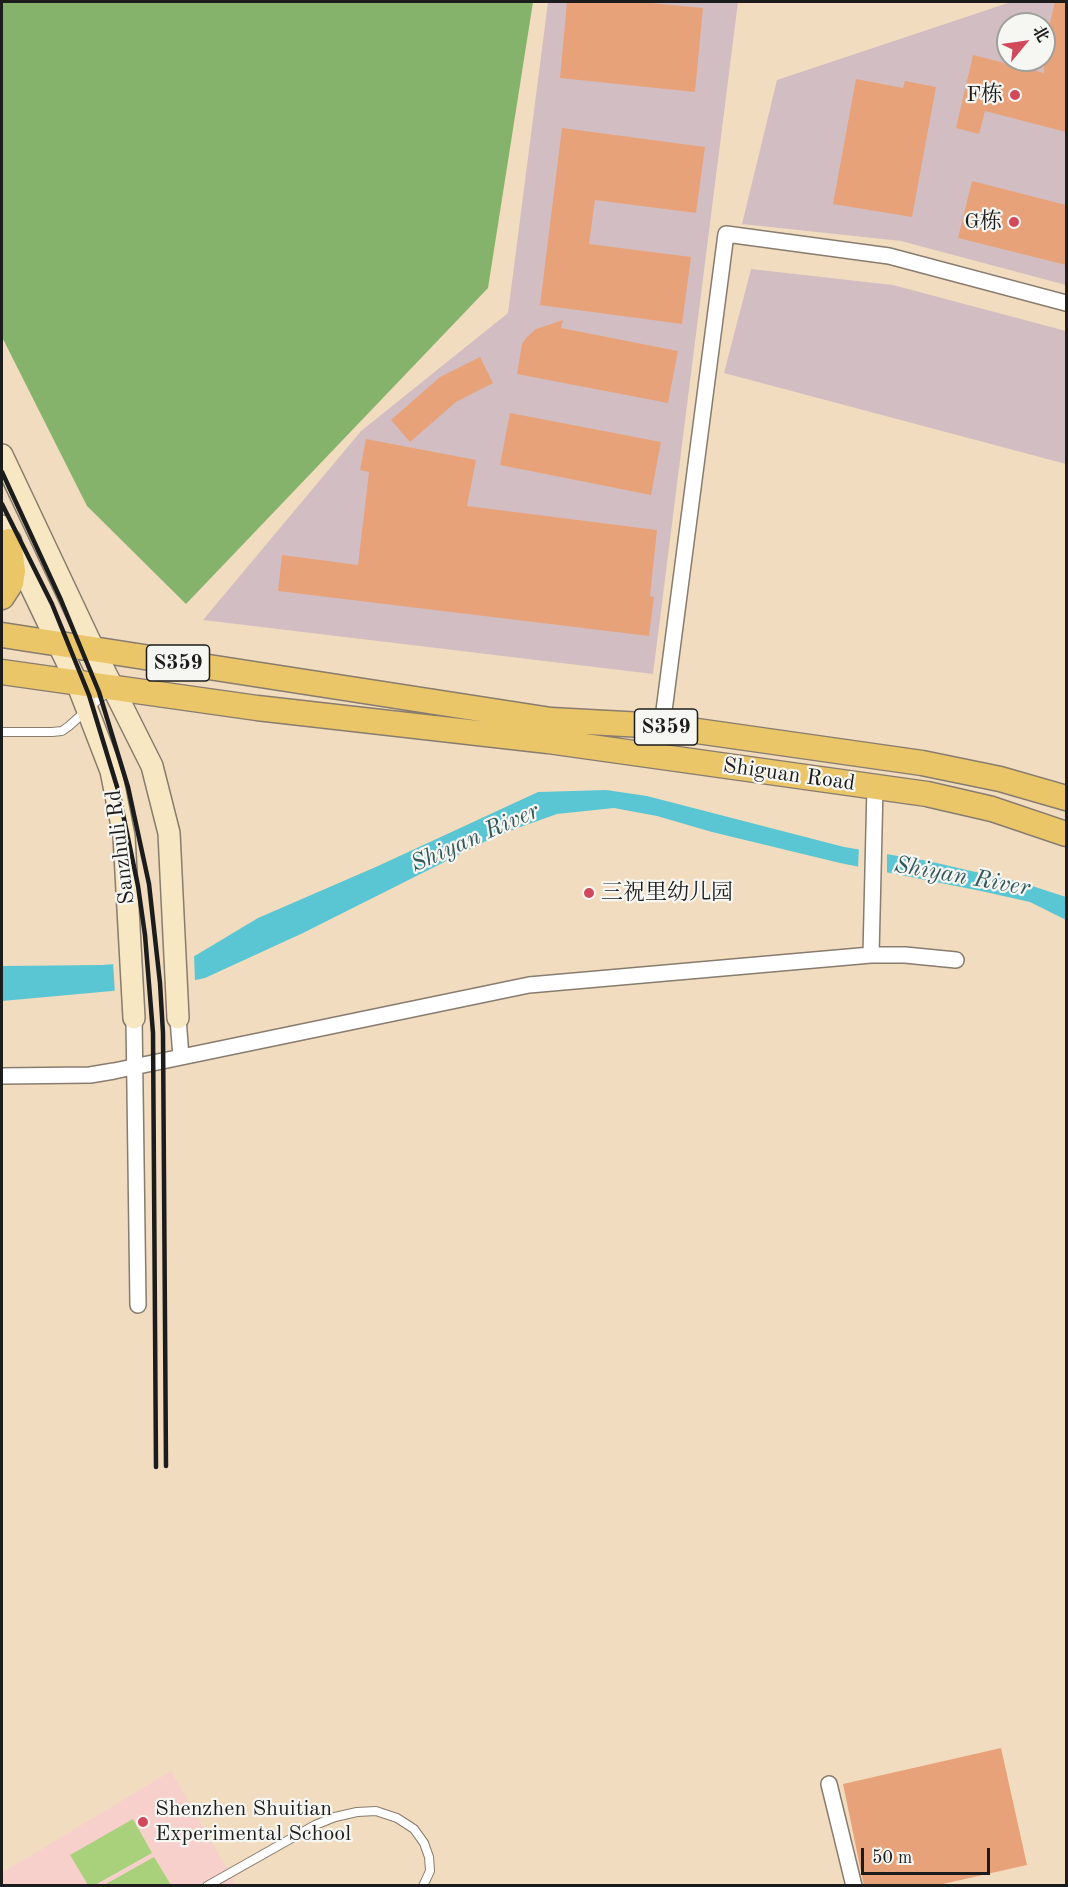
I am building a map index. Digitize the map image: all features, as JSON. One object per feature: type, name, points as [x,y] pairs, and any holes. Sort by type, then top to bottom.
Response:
[{"type":"main road","points":[[2,597],[11,583],[13,571],[5,533]]},
{"type":"main road","name":"S359","points":[[2,635],[551,720],[662,726]]},
{"type":"main road","name":"S359","points":[[2,672],[112,688]]},
{"type":"main road","name":"Shiguan Road","points":[[112,688],[257,708],[548,741],[927,794],[992,809],[1066,834]]},
{"type":"main road","name":"Shiguan Road","points":[[662,726],[922,763],[1000,779],[1066,798]]},
{"type":"street","points":[[662,726],[726,234],[889,256],[1066,303]]},
{"type":"street","name":"Sanzhuli Rd","points":[[2,455],[112,688],[152,766],[170,833],[178,1009]]},
{"type":"street","name":"Sanzhuli Rd","points":[[5,533],[60,645],[108,758],[124,836],[134,1012]]},
{"type":"street","points":[[872,955],[875,787]]},
{"type":"street","points":[[2,1076],[90,1075],[529,985],[872,955],[905,955],[956,960]]},
{"type":"street","points":[[178,1009],[181,1057]]},
{"type":"street","points":[[134,1012],[138,1305]]},
{"type":"street","points":[[829,1784],[854,1886]]},
{"type":"lane","points":[[2,732],[62,730],[112,688]]},
{"type":"lane","points":[[207,1886],[315,1825],[335,1817],[376,1811],[397,1818],[414,1829],[424,1844],[429,1857],[430,1871],[423,1886]]},
{"type":"shaded area","points":[[548,2],[738,2],[653,674],[203,620],[361,431],[508,313]]},
{"type":"shaded area","points":[[1011,2],[1066,2],[1066,285],[901,241],[742,224],[777,80]]},
{"type":"shaded area","points":[[751,269],[893,285],[1066,331],[1066,464],[724,373]]},
{"type":"shaded area","name":"Shenzhen Shuitian Experimental School","points":[[171,1771],[236,1885],[2,1886],[2,1873]]},
{"type":"green space","points":[[2,2],[533,2],[488,288],[186,604],[87,506],[2,337]]},
{"type":"green space","points":[[133,1819],[152,1853],[95,1885],[88,1885],[70,1855]]},
{"type":"green space","points":[[154,1857],[171,1885],[104,1885]]},
{"type":"water","name":"Shiyan River","points":[[606,790],[647,796],[844,847],[928,861],[1023,883],[1066,897],[1066,920],[1030,902],[840,863],[712,832],[657,816],[614,808],[557,814],[498,835],[303,933],[205,978],[167,986],[2,1001],[2,966],[103,965],[193,957],[258,918],[378,866],[538,792]]},
{"type":"pier","points":[[859,846],[887,851],[887,875],[858,870]]},
{"type":"pier","points":[[194,952],[195,983],[168,989],[115,995],[113,961]]},
{"type":"building","points":[[567,2],[640,2],[703,8],[695,92],[560,78]]},
{"type":"building","name":"F栋","points":[[1055,2],[1066,2],[1066,132],[985,111],[979,134],[956,128],[973,55],[996,61],[996,72],[1056,72],[1056,12],[1053,12]]},
{"type":"building","points":[[856,79],[903,88],[905,81],[936,87],[912,217],[833,204]]},
{"type":"building","points":[[562,128],[705,147],[696,213],[595,200],[589,244],[691,257],[682,324],[540,305]]},
{"type":"building","name":"G栋","points":[[972,181],[1066,205],[1066,265],[958,238]]},
{"type":"building","points":[[563,320],[561,328],[678,351],[668,403],[517,374],[522,344],[526,338],[536,329]]},
{"type":"building","points":[[480,357],[493,383],[456,402],[410,442],[391,420],[440,377]]},
{"type":"building","points":[[510,413],[661,442],[651,495],[500,465]]},
{"type":"building","points":[[366,439],[476,460],[467,506],[657,530],[650,596],[654,597],[649,636],[278,591],[282,555],[358,565],[369,472],[360,470]]},
{"type":"building","points":[[1001,1748],[1027,1865],[934,1886],[864,1886],[843,1784]]},
{"type":"railway","points":[[2,472],[61,600],[99,692],[128,787],[149,884],[163,1033],[166,1466]]},
{"type":"railway","points":[[2,504],[52,604],[89,695],[118,790],[138,886],[145,935],[153,1033],[156,1467]]},
{"type":"place","name":"F栋","points":[[1015,95]]},
{"type":"place","name":"G栋","points":[[1014,222]]},
{"type":"place","name":"三祝里幼儿园","points":[[589,893]]},
{"type":"place","name":"Shenzhen Shuitian Experimental School","points":[[143,1822]]}]
